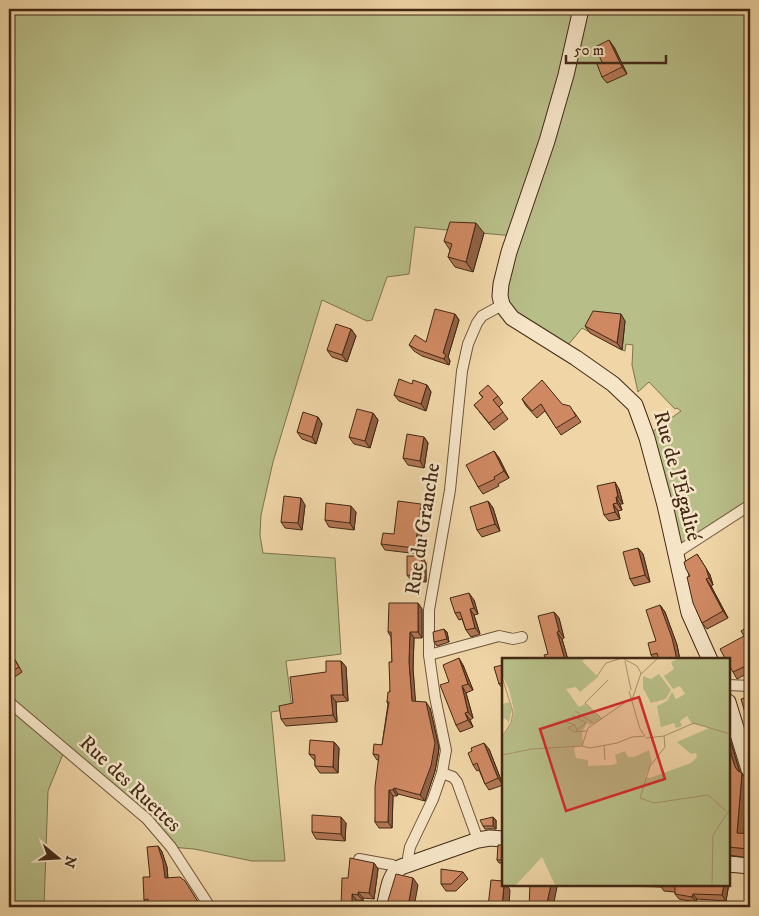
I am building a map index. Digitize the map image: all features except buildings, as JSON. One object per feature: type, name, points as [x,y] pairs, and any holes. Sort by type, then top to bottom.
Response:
[{"type":"street","points":[[502,306],[500,296],[501,284],[509,252],[547,141],[566,75],[581,9]]},
{"type":"street","name":"Rue de l'Égalité","points":[[502,306],[512,318],[576,358],[613,384],[635,404],[647,438],[676,553],[688,613],[709,658]]},
{"type":"street","name":"Rue du Granche","points":[[404,866],[410,847],[433,799],[442,773],[446,745],[435,697],[429,655],[430,603],[450,490],[465,356],[472,334],[482,316],[502,306]]},
{"type":"street","points":[[676,553],[750,504]]},
{"type":"street","points":[[429,655],[499,636],[513,639],[522,637]]},
{"type":"street","points":[[729,685],[750,686]]},
{"type":"street","name":"Rue des Ruettes","points":[[9,702],[147,819],[171,847],[210,907]]},
{"type":"street","points":[[729,705],[750,773]]},
{"type":"street","points":[[442,773],[453,777],[457,782],[478,840]]},
{"type":"street","points":[[384,907],[392,877],[404,866],[478,840],[502,839]]},
{"type":"street","points":[[359,860],[404,866]]},
{"type":"street","points":[[729,864],[750,866]]},
{"type":"green space","points":[[9,9],[750,9],[750,504],[676,553],[652,432],[681,411],[677,408],[675,409],[649,382],[638,392],[632,365],[633,345],[626,344],[625,351],[622,350],[582,328],[564,350],[505,311],[514,236],[415,227],[409,274],[387,277],[372,320],[367,321],[322,300],[273,462],[261,515],[260,535],[263,553],[335,558],[341,654],[286,661],[292,709],[271,712],[285,861],[252,861],[194,849],[171,847],[65,749],[48,791],[44,907],[9,907]]}]
